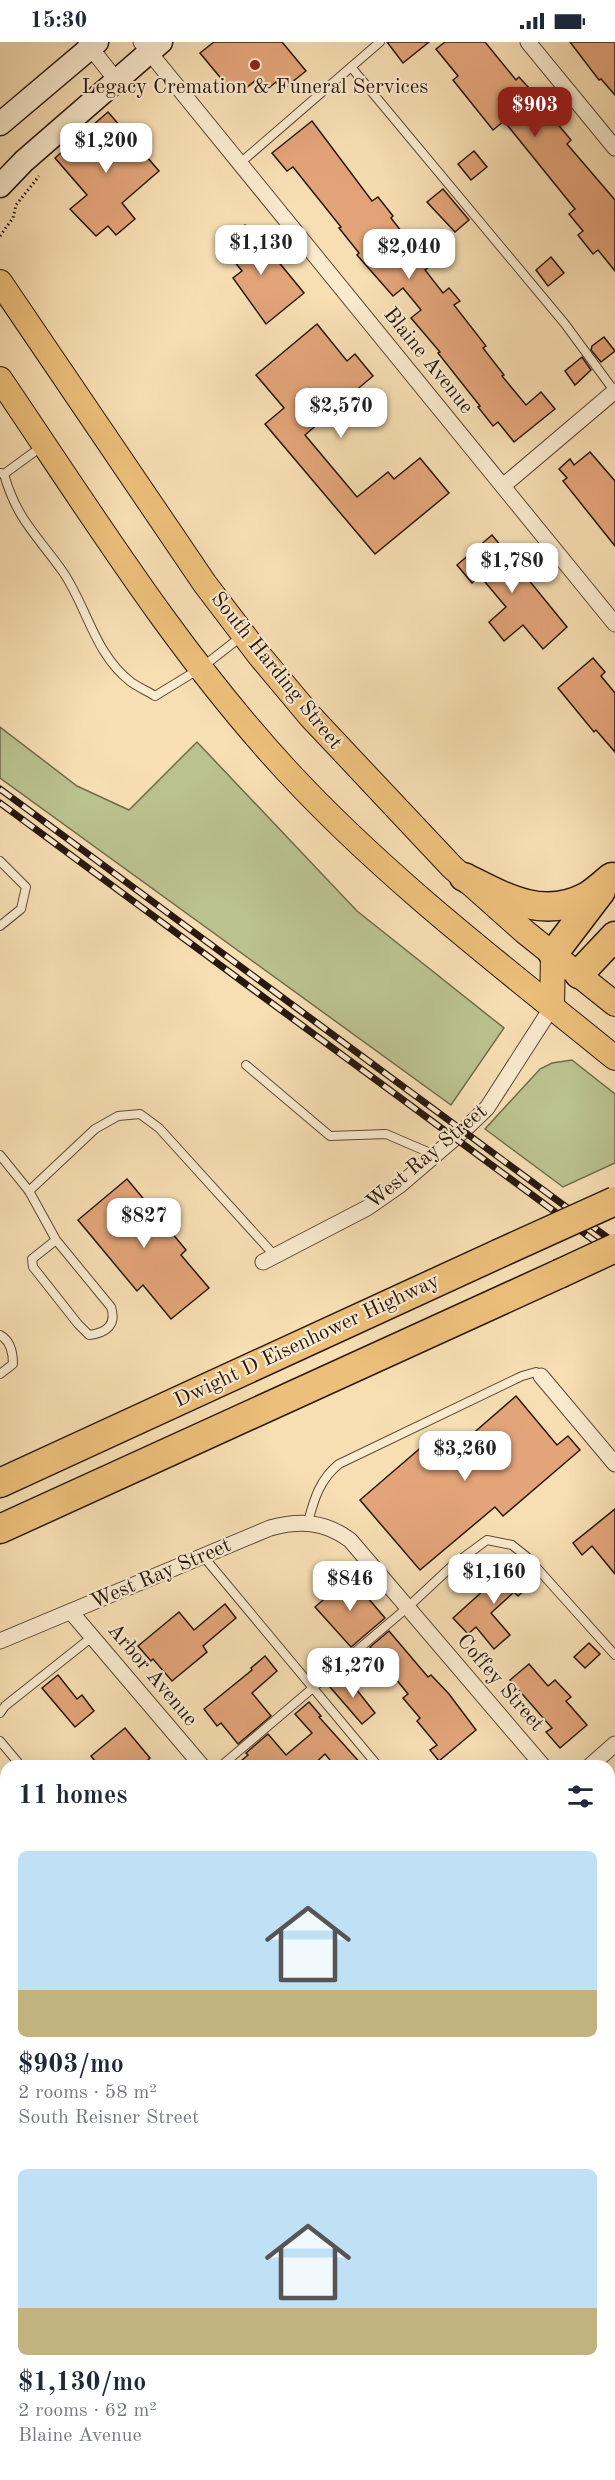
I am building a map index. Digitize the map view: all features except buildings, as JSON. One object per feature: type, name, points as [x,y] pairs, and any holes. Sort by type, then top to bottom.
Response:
[{"type":"highway","points":[[464,877],[517,903],[550,908],[586,896],[614,875]]},
{"type":"highway","points":[[553,954],[614,875]]},
{"type":"highway","points":[[579,974],[615,936]]},
{"type":"highway","name":"Dwight D Eisenhower Highway","points":[[0,1483],[615,1201]]},
{"type":"highway","name":"Dwight D Eisenhower Highway","points":[[0,1529],[615,1248]]},
{"type":"highway","points":[[547,1279],[615,1253]]},
{"type":"main road","points":[[0,124],[91,44]]},
{"type":"main road","points":[[0,186],[24,161],[117,81],[150,46]]},
{"type":"main road","name":"South Harding Street","points":[[0,282],[199,575],[244,635],[346,756],[464,877],[615,1004]]},
{"type":"main road","points":[[0,380],[145,592],[201,668],[286,770],[354,839],[449,925],[615,1058]]},
{"type":"main road","points":[[552,1007],[553,954]]},
{"type":"main road","name":"West Ray Street","points":[[552,1007],[579,974]]},
{"type":"street","points":[[528,42],[615,148]]},
{"type":"street","points":[[91,44],[117,81]]},
{"type":"street","name":"Blaine Avenue","points":[[150,46],[239,164],[615,624]]},
{"type":"street","points":[[503,486],[615,391]]},
{"type":"street","name":"West Ray Street","points":[[269,1259],[368,1208],[400,1185],[435,1155],[487,1108],[552,1007]]},
{"type":"street","points":[[541,1376],[615,1464]]},
{"type":"street","name":"West Ray Street","points":[[0,1641],[270,1528],[308,1522],[325,1527]]},
{"type":"street","name":"Coffey Street","points":[[325,1527],[350,1540],[538,1760]]},
{"type":"street","name":"Arbor Avenue","points":[[71,1612],[197,1760]]},
{"type":"street","points":[[597,1760],[615,1744]]},
{"type":"lane","points":[[239,164],[380,42]]},
{"type":"lane","points":[[351,67],[565,324],[615,391]]},
{"type":"lane","points":[[44,445],[2,473],[11,499],[30,531],[64,573],[104,651],[130,681],[155,696],[201,668],[244,635]]},
{"type":"lane","points":[[0,861],[26,887],[21,909],[0,926]]},
{"type":"lane","points":[[246,1065],[330,1136],[386,1134],[435,1155]]},
{"type":"lane","points":[[29,1191],[95,1129],[118,1116],[140,1114],[159,1128],[269,1259]]},
{"type":"lane","points":[[0,1155],[29,1191],[56,1240],[111,1307],[114,1316],[113,1323],[101,1334],[89,1335],[33,1267],[32,1259],[56,1240]]},
{"type":"lane","points":[[0,1335],[4,1337],[13,1353],[13,1364],[0,1374]]},
{"type":"lane","points":[[308,1522],[315,1496],[322,1482],[339,1464],[522,1376],[536,1372],[541,1376]]},
{"type":"lane","points":[[228,1760],[408,1607],[453,1565],[487,1540],[512,1545],[527,1557],[615,1654]]},
{"type":"lane","points":[[203,1556],[373,1760]]},
{"type":"lane","points":[[0,1713],[5,1706],[92,1637]]},
{"type":"lane","points":[[0,1741],[16,1760]]},
{"type":"path","points":[[0,236],[14,218]]},
{"type":"green space","points":[[0,727],[77,786],[129,810],[197,742],[357,911],[504,1028],[451,1105],[0,778]]},
{"type":"green space","points":[[572,1060],[615,1094],[615,1163],[563,1187],[485,1129],[540,1069],[552,1063]]},
{"type":"railway","points":[[0,789],[615,1243]]},
{"type":"railway","points":[[0,803],[615,1256]]},
{"type":"place","name":"Legacy Cremation & Funeral Services","points":[[255,65]]}]
